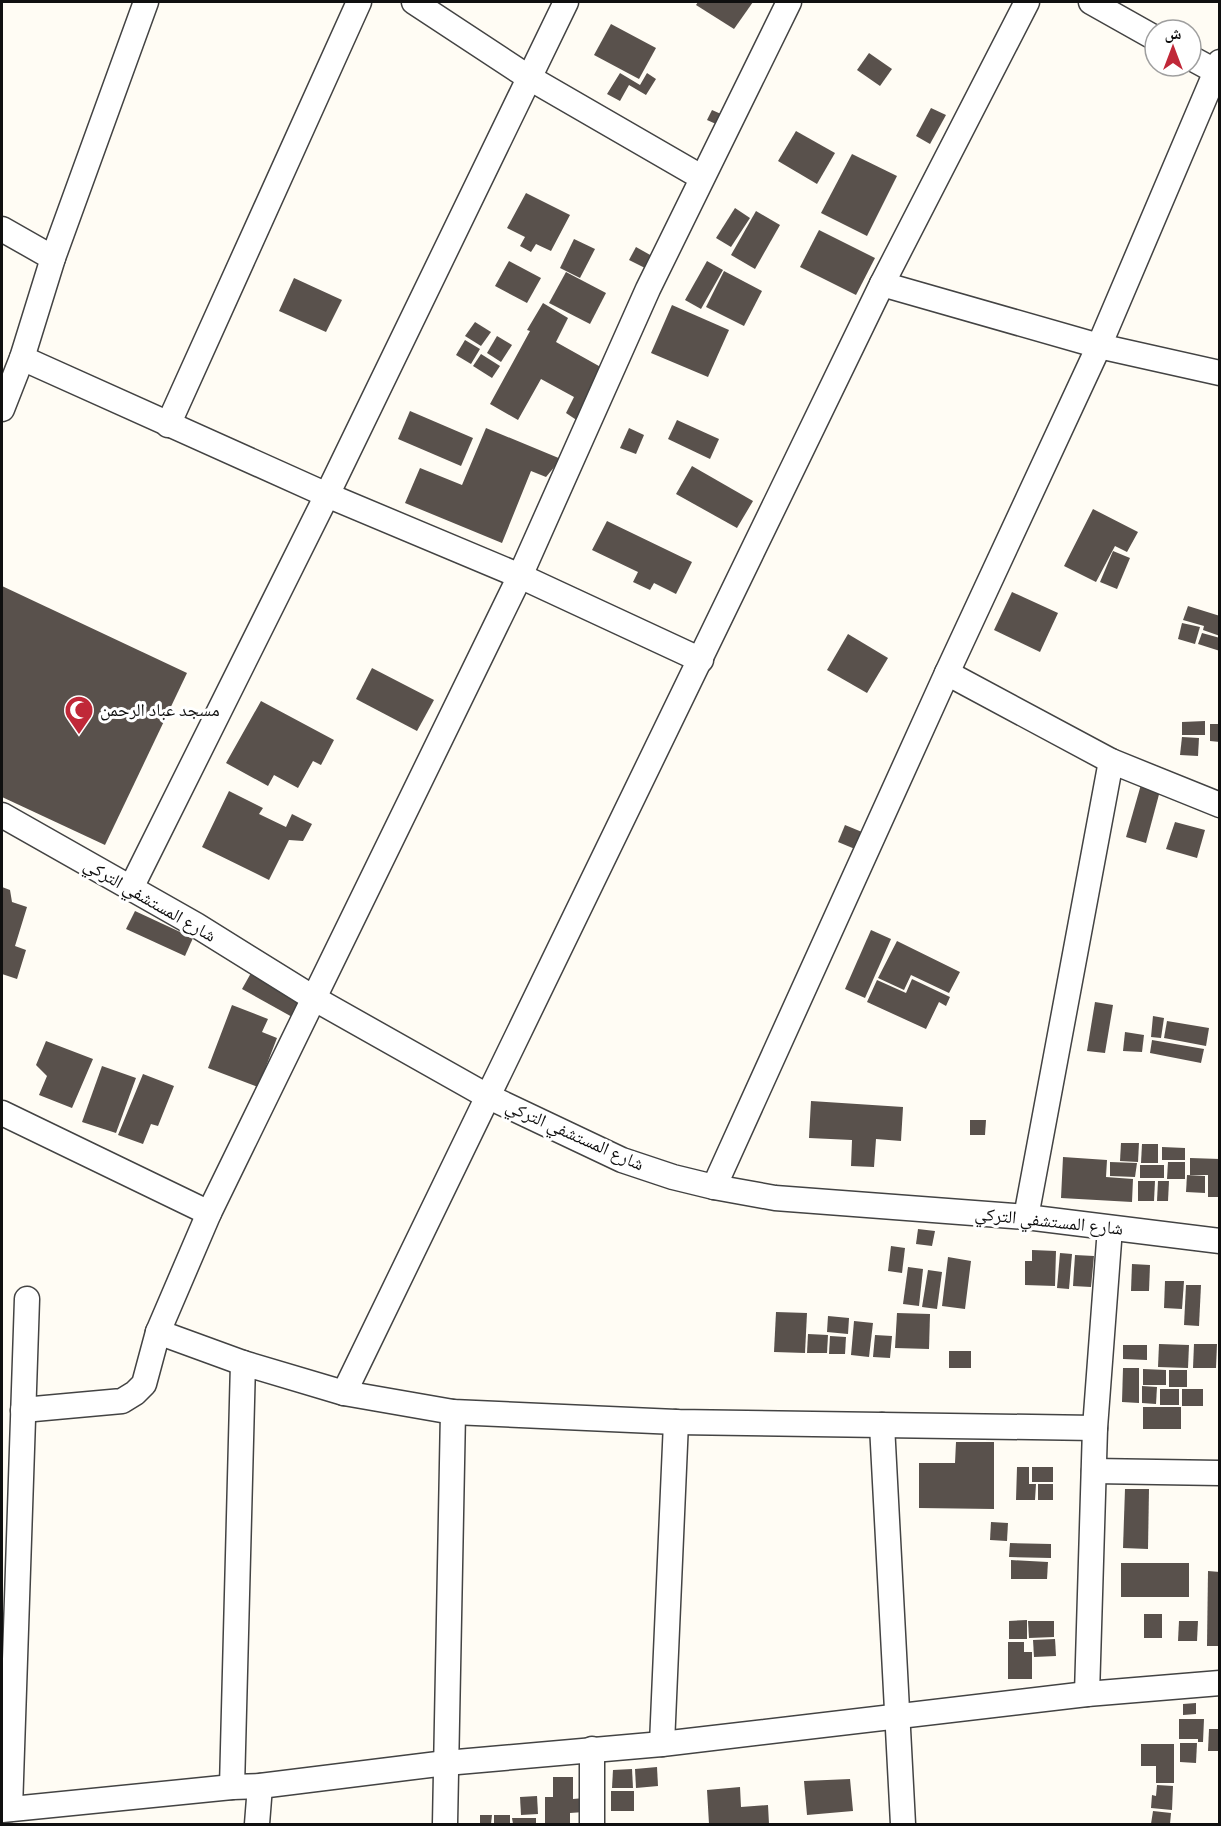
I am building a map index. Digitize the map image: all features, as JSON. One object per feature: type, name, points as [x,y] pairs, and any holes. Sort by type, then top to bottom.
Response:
[{"type":"street","points":[[2,409],[22,358],[53,258],[146,2]]},
{"type":"street","points":[[168,425],[359,2]]},
{"type":"street","points":[[414,2],[528,78],[701,177]]},
{"type":"street","points":[[131,888],[327,495],[566,2]]},
{"type":"street","points":[[23,1410],[122,1401],[144,1384],[158,1332],[209,1213],[520,576],[648,289],[701,177],[789,2]]},
{"type":"street","points":[[344,1393],[882,284],[1027,2]]},
{"type":"street","points":[[1091,2],[1143,31]]},
{"type":"street","points":[[714,1187],[947,673],[1099,346],[1217,67]]},
{"type":"street","points":[[2,229],[53,258]]},
{"type":"street","points":[[882,284],[1099,346],[1220,373]]},
{"type":"street","points":[[22,358],[327,495],[520,576],[701,660]]},
{"type":"street","points":[[947,673],[1111,761],[1220,805]]},
{"type":"street","points":[[1026,1217],[1111,761]]},
{"type":"street","name":"شارع المستشفي التركي","points":[[2,815],[196,925],[315,999],[487,1096],[622,1160],[673,1177],[775,1198],[1026,1217],[1220,1241]]},
{"type":"street","points":[[2,1113],[209,1213]]},
{"type":"street","points":[[1086,1694],[1095,1428],[1110,1228]]},
{"type":"street","points":[[27,1299],[6,1809],[260,1786],[446,1762],[662,1744],[1086,1694],[1220,1683]]},
{"type":"street","points":[[158,1332],[243,1363],[344,1393],[453,1412],[676,1422],[1095,1428]]},
{"type":"street","points":[[232,1787],[243,1363]]},
{"type":"street","points":[[445,1824],[453,1412]]},
{"type":"street","points":[[662,1744],[676,1422]]},
{"type":"street","points":[[882,1425],[903,1824]]},
{"type":"street","points":[[1094,1472],[1220,1473]]},
{"type":"street","points":[[592,1749],[592,1824]]},
{"type":"street","points":[[257,1824],[260,1786]]},
{"type":"building","points":[[698,2],[753,2],[734,29],[696,5]]},
{"type":"building","points":[[611,24],[656,48],[639,79],[594,55]]},
{"type":"building","points":[[869,53],[892,69],[880,86],[857,70]]},
{"type":"building","points":[[620,73],[640,85],[647,73],[656,79],[646,95],[629,85],[620,101],[607,94]]},
{"type":"building","points":[[931,108],[946,115],[930,144],[916,136]]},
{"type":"building","points":[[712,110],[721,114],[716,124],[707,120]]},
{"type":"building","points":[[796,131],[835,153],[817,184],[778,161]]},
{"type":"building","points":[[852,154],[897,176],[867,236],[821,213]]},
{"type":"building","points":[[526,193],[570,215],[551,251],[536,244],[531,252],[520,246],[525,237],[507,228]]},
{"type":"building","points":[[735,208],[750,218],[731,247],[716,238]]},
{"type":"building","points":[[756,211],[780,225],[755,269],[731,255]]},
{"type":"building","points":[[819,230],[875,258],[856,295],[800,267]]},
{"type":"building","points":[[574,239],[595,249],[580,278],[560,268]]},
{"type":"building","points":[[636,247],[652,256],[645,268],[629,260]]},
{"type":"building","points":[[509,261],[541,278],[527,303],[495,286]]},
{"type":"building","points":[[707,261],[723,270],[701,309],[685,300]]},
{"type":"building","points":[[724,271],[762,291],[744,326],[706,307]]},
{"type":"building","points":[[566,272],[606,293],[590,324],[549,303]]},
{"type":"building","points":[[294,278],[342,300],[326,332],[279,311]]},
{"type":"building","points":[[543,303],[568,318],[556,342],[606,370],[578,421],[566,413],[574,397],[541,379],[518,420],[490,404]]},
{"type":"building","points":[[672,305],[729,330],[708,377],[651,353]]},
{"type":"building","points":[[475,322],[491,332],[481,346],[465,336]]},
{"type":"building","points":[[497,336],[512,345],[501,362],[487,353]]},
{"type":"building","points":[[465,340],[480,349],[471,364],[456,355]]},
{"type":"building","points":[[481,354],[500,366],[492,378],[473,366]]},
{"type":"building","points":[[410,411],[473,438],[461,466],[398,439]]},
{"type":"building","points":[[677,420],[719,439],[710,459],[668,439]]},
{"type":"building","points":[[486,428],[561,459],[546,477],[531,471],[502,543],[405,503],[420,468],[462,485]]},
{"type":"building","points":[[629,428],[644,435],[636,454],[620,448]]},
{"type":"building","points":[[692,466],[753,501],[737,528],[676,494]]},
{"type":"building","points":[[1093,509],[1138,532],[1127,552],[1115,546],[1096,582],[1064,566]]},
{"type":"building","points":[[607,521],[692,562],[676,594],[654,583],[650,590],[633,582],[638,572],[592,550]]},
{"type":"building","points":[[1113,551],[1130,558],[1117,589],[1100,582]]},
{"type":"building","name":"مسجد عباد الرحمن","points":[[2,586],[187,673],[105,845],[2,797]]},
{"type":"building","points":[[1012,592],[1058,613],[1040,652],[994,630]]},
{"type":"building","points":[[1188,606],[1220,616],[1220,636],[1203,630],[1204,626],[1183,620]]},
{"type":"building","points":[[1182,623],[1200,627],[1195,644],[1178,639]]},
{"type":"building","points":[[1202,633],[1220,638],[1220,651],[1198,644]]},
{"type":"building","points":[[848,634],[888,658],[867,693],[827,670]]},
{"type":"building","points":[[372,668],[434,700],[417,731],[356,699]]},
{"type":"building","points":[[261,701],[334,740],[321,765],[313,761],[298,788],[274,775],[268,786],[226,763]]},
{"type":"building","points":[[1205,721],[1205,735],[1182,735],[1182,722]]},
{"type":"building","points":[[1210,724],[1220,724],[1220,742],[1210,741]]},
{"type":"building","points":[[1182,737],[1199,738],[1198,756],[1180,755]]},
{"type":"building","points":[[1142,781],[1161,787],[1146,843],[1126,837]]},
{"type":"building","points":[[229,791],[263,808],[259,814],[286,827],[292,814],[312,824],[303,841],[289,840],[269,880],[202,847]]},
{"type":"building","points":[[1175,822],[1205,830],[1197,858],[1166,849]]},
{"type":"building","points":[[845,825],[862,832],[855,849],[838,842]]},
{"type":"building","points":[[2,887],[10,890],[12,902],[27,907],[15,946],[26,950],[17,979],[2,974]]},
{"type":"building","points":[[135,911],[193,938],[185,956],[126,929]]},
{"type":"building","points":[[871,930],[891,939],[865,998],[845,989]]},
{"type":"building","points":[[897,941],[960,972],[949,993],[911,975],[904,990],[878,978]]},
{"type":"building","points":[[251,973],[303,1001],[294,1018],[242,989]]},
{"type":"building","points":[[912,979],[950,997],[946,1006],[939,1002],[926,1029],[867,1002],[877,980],[906,993]]},
{"type":"building","points":[[1095,1002],[1113,1005],[1105,1053],[1087,1051]]},
{"type":"building","points":[[232,1005],[268,1019],[262,1032],[277,1038],[258,1087],[208,1068]]},
{"type":"building","points":[[1153,1016],[1164,1018],[1161,1038],[1151,1037]]},
{"type":"building","points":[[1167,1021],[1209,1028],[1206,1046],[1164,1038]]},
{"type":"building","points":[[1125,1032],[1144,1035],[1142,1052],[1123,1051]]},
{"type":"building","points":[[1152,1040],[1204,1049],[1201,1063],[1150,1053]]},
{"type":"building","points":[[46,1041],[93,1059],[72,1108],[39,1095],[47,1076],[36,1065]]},
{"type":"building","points":[[102,1066],[136,1078],[116,1133],[82,1122]]},
{"type":"building","points":[[143,1074],[174,1086],[158,1126],[151,1124],[143,1144],[118,1135]]},
{"type":"building","points":[[811,1101],[903,1107],[901,1141],[876,1139],[874,1167],[851,1166],[852,1140],[809,1138]]},
{"type":"building","points":[[970,1120],[986,1120],[985,1135],[970,1135]]},
{"type":"building","points":[[1121,1143],[1139,1143],[1138,1162],[1120,1161]]},
{"type":"building","points":[[1142,1144],[1158,1144],[1158,1163],[1141,1163]]},
{"type":"building","points":[[1162,1147],[1185,1148],[1185,1160],[1162,1160]]},
{"type":"building","points":[[1063,1157],[1107,1160],[1106,1177],[1133,1179],[1132,1202],[1061,1198]]},
{"type":"building","points":[[1190,1158],[1220,1159],[1220,1197],[1208,1197],[1208,1175],[1190,1175]]},
{"type":"building","points":[[1110,1162],[1137,1163],[1135,1177],[1110,1176]]},
{"type":"building","points":[[1168,1162],[1185,1162],[1185,1179],[1167,1179]]},
{"type":"building","points":[[1140,1165],[1164,1165],[1164,1178],[1140,1178]]},
{"type":"building","points":[[1187,1175],[1205,1176],[1205,1193],[1186,1192]]},
{"type":"building","points":[[1138,1181],[1155,1181],[1154,1201],[1138,1201]]},
{"type":"building","points":[[1158,1181],[1169,1181],[1168,1201],[1157,1201]]},
{"type":"building","points":[[918,1229],[935,1231],[932,1246],[916,1244]]},
{"type":"building","points":[[891,1246],[905,1248],[902,1273],[888,1271]]},
{"type":"building","points":[[1032,1250],[1056,1251],[1055,1286],[1025,1285],[1025,1261],[1032,1261]]},
{"type":"building","points":[[1060,1253],[1072,1254],[1069,1289],[1057,1288]]},
{"type":"building","points":[[1075,1255],[1094,1256],[1091,1287],[1073,1286]]},
{"type":"building","points":[[948,1257],[971,1261],[965,1309],[942,1306]]},
{"type":"building","points":[[1132,1264],[1150,1265],[1149,1291],[1131,1291]]},
{"type":"building","points":[[908,1267],[923,1269],[919,1306],[903,1304]]},
{"type":"building","points":[[928,1270],[942,1272],[937,1309],[922,1307]]},
{"type":"building","points":[[1165,1281],[1184,1281],[1182,1309],[1164,1308]]},
{"type":"building","points":[[1186,1285],[1201,1285],[1199,1326],[1184,1325]]},
{"type":"building","points":[[776,1312],[807,1313],[805,1353],[774,1352]]},
{"type":"building","points":[[897,1313],[930,1314],[929,1349],[895,1348]]},
{"type":"building","points":[[828,1316],[849,1318],[848,1334],[827,1332]]},
{"type":"building","points":[[854,1321],[873,1323],[869,1357],[851,1355]]},
{"type":"building","points":[[808,1334],[828,1335],[827,1353],[807,1353]]},
{"type":"building","points":[[875,1335],[892,1336],[890,1358],[873,1357]]},
{"type":"building","points":[[830,1336],[846,1337],[845,1354],[829,1354]]},
{"type":"building","points":[[1159,1344],[1189,1345],[1188,1368],[1158,1367]]},
{"type":"building","points":[[1194,1344],[1217,1344],[1216,1368],[1193,1368]]},
{"type":"building","points":[[1123,1345],[1147,1345],[1147,1360],[1123,1359]]},
{"type":"building","points":[[949,1351],[971,1351],[971,1368],[949,1368]]},
{"type":"building","points":[[1123,1368],[1139,1368],[1139,1403],[1122,1402]]},
{"type":"building","points":[[1143,1369],[1166,1370],[1166,1385],[1143,1385]]},
{"type":"building","points":[[1169,1370],[1187,1370],[1187,1387],[1169,1387]]},
{"type":"building","points":[[1142,1386],[1157,1387],[1156,1404],[1142,1403]]},
{"type":"building","points":[[1160,1389],[1179,1389],[1179,1405],[1160,1405]]},
{"type":"building","points":[[1182,1389],[1203,1389],[1203,1406],[1182,1406]]},
{"type":"building","points":[[1143,1407],[1181,1407],[1181,1429],[1143,1429]]},
{"type":"building","points":[[956,1442],[994,1442],[994,1509],[919,1508],[919,1463],[955,1463]]},
{"type":"building","points":[[1017,1467],[1029,1467],[1029,1484],[1036,1484],[1035,1500],[1016,1500]]},
{"type":"building","points":[[1032,1467],[1053,1467],[1053,1482],[1032,1482]]},
{"type":"building","points":[[1038,1484],[1053,1484],[1053,1500],[1038,1500]]},
{"type":"building","points":[[1125,1489],[1149,1489],[1148,1549],[1123,1548]]},
{"type":"building","points":[[991,1522],[1008,1523],[1007,1541],[990,1540]]},
{"type":"building","points":[[1010,1543],[1051,1544],[1051,1558],[1009,1557]]},
{"type":"building","points":[[1011,1560],[1048,1562],[1047,1579],[1011,1579]]},
{"type":"building","points":[[1121,1563],[1189,1563],[1189,1597],[1121,1597]]},
{"type":"building","points":[[1208,1571],[1220,1572],[1220,1646],[1207,1646]]},
{"type":"building","points":[[1144,1614],[1162,1614],[1162,1638],[1144,1638]]},
{"type":"building","points":[[1027,1620],[1027,1639],[1009,1639],[1009,1621]]},
{"type":"building","points":[[1028,1621],[1054,1621],[1054,1637],[1029,1638]]},
{"type":"building","points":[[1179,1621],[1198,1621],[1197,1641],[1178,1641]]},
{"type":"building","points":[[1055,1639],[1056,1656],[1034,1657],[1033,1640]]},
{"type":"building","points":[[1008,1642],[1024,1642],[1024,1652],[1032,1652],[1032,1679],[1008,1679]]},
{"type":"building","points":[[1196,1703],[1196,1714],[1183,1715],[1183,1704]]},
{"type":"building","points":[[1179,1719],[1204,1719],[1203,1742],[1198,1742],[1198,1739],[1179,1739]]},
{"type":"building","points":[[1209,1729],[1220,1729],[1220,1751],[1208,1751]]},
{"type":"building","points":[[1180,1743],[1197,1743],[1196,1763],[1180,1762]]},
{"type":"building","points":[[1141,1744],[1174,1744],[1174,1783],[1156,1783],[1156,1766],[1141,1766]]},
{"type":"building","points":[[657,1767],[658,1786],[636,1788],[635,1769]]},
{"type":"building","points":[[632,1769],[633,1788],[612,1788],[613,1770]]},
{"type":"building","points":[[553,1777],[573,1777],[573,1799],[584,1798],[584,1812],[570,1813],[570,1824],[545,1824],[545,1797],[553,1797]]},
{"type":"building","points":[[850,1779],[853,1811],[807,1815],[804,1781]]},
{"type":"building","points":[[1157,1785],[1173,1786],[1172,1810],[1151,1808],[1152,1795],[1156,1796]]},
{"type":"building","points":[[740,1787],[741,1807],[768,1805],[769,1824],[709,1824],[707,1790]]},
{"type":"building","points":[[611,1791],[634,1791],[634,1811],[611,1811]]},
{"type":"building","points":[[537,1796],[538,1814],[521,1815],[520,1797]]},
{"type":"building","points":[[1153,1811],[1171,1813],[1170,1824],[1151,1824]]},
{"type":"building","points":[[480,1815],[492,1815],[491,1824],[480,1824]]},
{"type":"building","points":[[494,1815],[510,1815],[510,1824],[494,1824]]},
{"type":"building","points":[[512,1818],[536,1818],[536,1824],[513,1824]]},
{"type":"place","name":"مسجد عباد الرحمن","points":[[79,736]]}]
